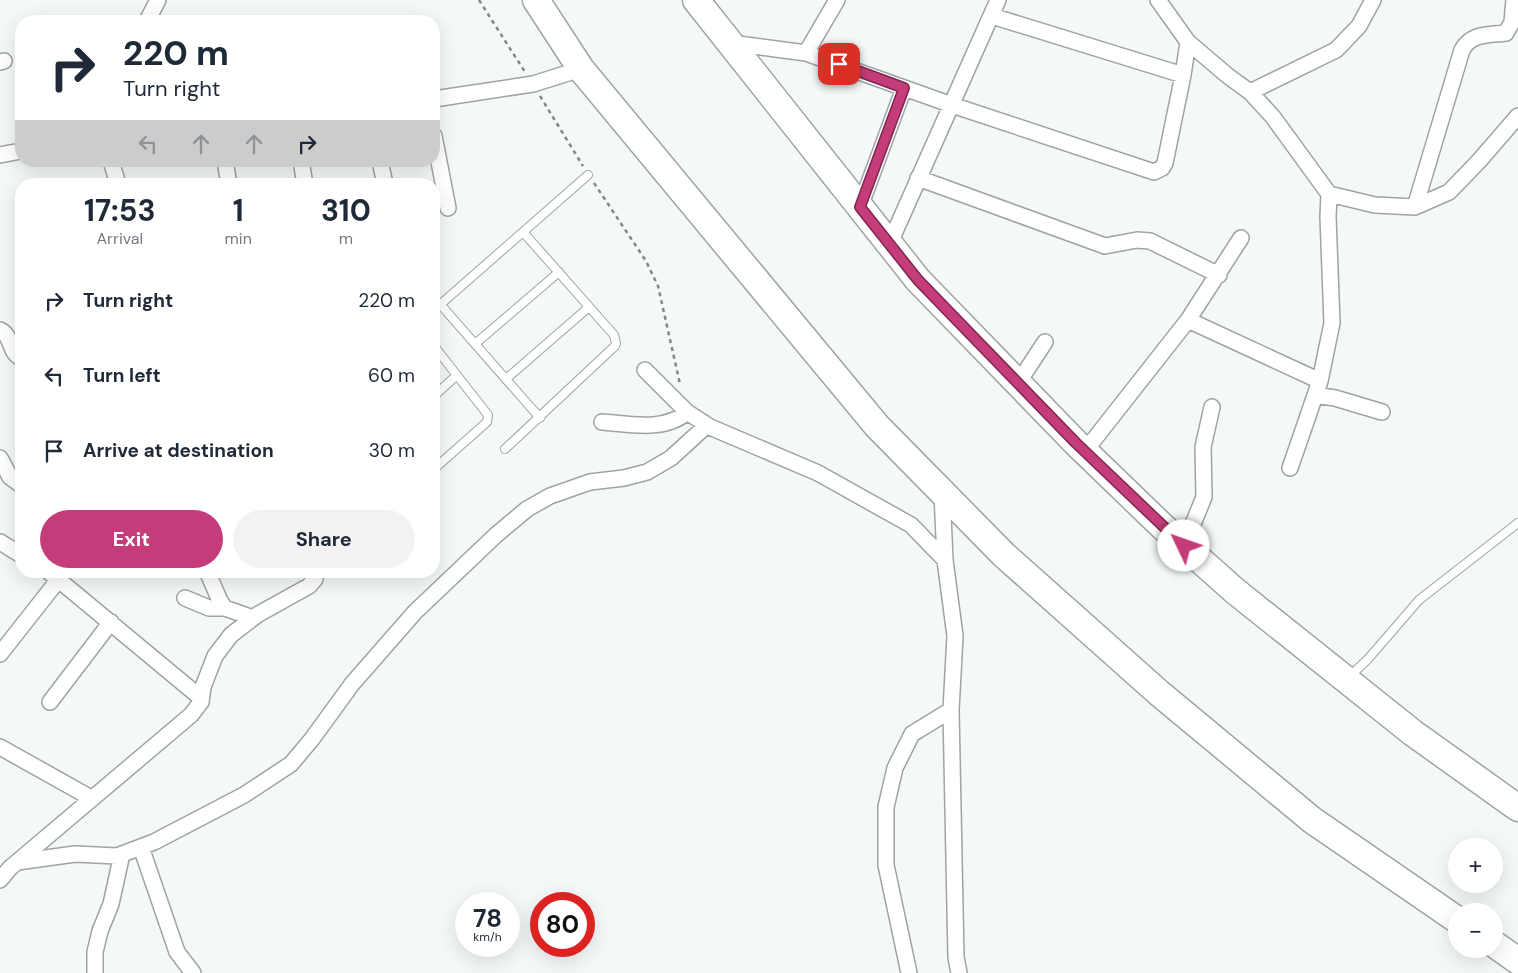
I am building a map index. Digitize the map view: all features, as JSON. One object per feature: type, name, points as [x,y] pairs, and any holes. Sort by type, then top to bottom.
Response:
[{"type":"highway","points":[[536,0],[581,69],[877,426],[1004,555],[1159,693],[1312,820],[1448,914]]},
{"type":"highway","points":[[696,0],[918,280],[1085,451],[1184,546],[1236,591],[1413,733],[1518,808]]},
{"type":"highway","points":[[1503,950],[1518,961]]},
{"type":"street","points":[[150,15],[158,0]]},
{"type":"street","points":[[806,53],[837,0]]},
{"type":"street","points":[[889,245],[998,0]]},
{"type":"street","points":[[1158,0],[1188,42],[1250,92],[1273,117],[1329,194],[1328,217],[1332,324],[1318,388],[1290,468]]},
{"type":"street","points":[[1250,92],[1336,50],[1359,26],[1373,0]]},
{"type":"street","points":[[1415,207],[1462,50],[1467,42],[1480,36],[1512,32],[1514,0]]},
{"type":"street","points":[[992,16],[1183,76]]},
{"type":"street","points":[[730,43],[806,53],[952,105],[1154,172],[1162,168],[1164,164],[1183,76],[1188,42]]},
{"type":"street","points":[[440,98],[533,84],[581,69]]},
{"type":"street","points":[[860,207],[904,88]]},
{"type":"street","points":[[1329,194],[1375,205],[1415,207],[1449,192],[1479,162],[1518,116]]},
{"type":"street","points":[[0,155],[15,152]]},
{"type":"street","points":[[440,167],[448,208]]},
{"type":"street","points":[[918,178],[1105,246],[1137,240],[1150,241],[1218,275]]},
{"type":"street","points":[[1085,451],[1188,320],[1241,238]]},
{"type":"street","points":[[1188,320],[1335,398],[1382,412]]},
{"type":"street","points":[[0,330],[9,337],[12,351],[15,354]]},
{"type":"street","points":[[1018,383],[1044,342]]},
{"type":"street","points":[[645,370],[687,412],[706,424],[818,474],[912,525],[945,560]]},
{"type":"street","points":[[1184,546],[1204,497],[1203,447],[1212,407]]},
{"type":"street","points":[[602,422],[656,425],[672,422],[681,418],[687,412]]},
{"type":"street","points":[[17,862],[75,854],[117,856],[154,842],[244,795],[291,764],[312,739],[352,684],[414,612],[496,535],[527,510],[550,496],[590,482],[624,478],[647,472],[671,458],[706,424]]},
{"type":"street","points":[[0,458],[10,477],[15,481]]},
{"type":"street","points":[[942,492],[945,560],[955,636],[951,710],[956,957],[959,973]]},
{"type":"street","points":[[0,542],[15,551]]},
{"type":"street","points":[[0,654],[51,578]]},
{"type":"street","points":[[59,578],[202,698]]},
{"type":"street","points":[[210,578],[220,602],[225,608]]},
{"type":"street","points":[[0,880],[10,868],[191,714],[201,702],[215,656],[231,635],[253,618],[309,586],[315,578]]},
{"type":"street","points":[[185,598],[209,608],[225,608],[253,618]]},
{"type":"street","points":[[50,702],[111,622]]},
{"type":"street","points":[[909,973],[886,865],[886,807],[895,768],[912,734],[951,710]]},
{"type":"street","points":[[0,746],[92,798]]},
{"type":"street","points":[[141,847],[177,952],[192,973]]},
{"type":"street","points":[[95,973],[95,952],[100,931],[111,904],[122,854]]},
{"type":"lane","points":[[440,304],[588,175]]},
{"type":"lane","points":[[506,449],[615,346],[616,339],[524,232]]},
{"type":"lane","points":[[476,344],[559,272]]},
{"type":"lane","points":[[506,379],[589,307]]},
{"type":"lane","points":[[440,310],[476,344],[540,418]]},
{"type":"lane","points":[[440,353],[486,411],[488,418],[487,422],[440,464]]},
{"type":"lane","points":[[440,390],[457,374]]},
{"type":"lane","points":[[1345,680],[1368,659],[1419,600],[1518,523]]},
{"type":"path","points":[[479,0],[588,175],[646,261],[658,286],[680,384]]},
{"type":"route","points":[[839,64],[904,88],[860,207],[918,280],[1076,443],[1184,546]]}]
